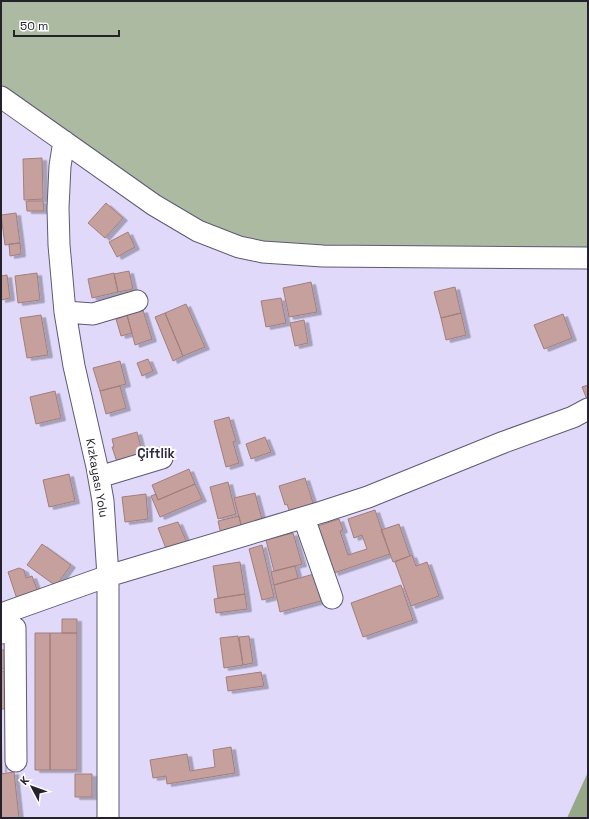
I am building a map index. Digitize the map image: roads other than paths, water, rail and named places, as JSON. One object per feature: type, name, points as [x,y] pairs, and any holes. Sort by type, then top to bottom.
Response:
[{"type":"street","points":[[1,97],[154,205],[198,231],[239,247],[263,252],[322,256],[588,258]]},
{"type":"street","name":"Kızkayası Yolu","points":[[64,141],[60,166],[58,208],[59,245],[65,312],[74,366],[103,501],[108,576],[108,818]]},
{"type":"street","points":[[65,312],[93,314],[137,301]]},
{"type":"street","points":[[1,614],[108,576],[304,518],[368,497],[497,445],[573,417],[588,409]]},
{"type":"street","points":[[99,477],[162,458]]},
{"type":"street","points":[[304,518],[332,598]]},
{"type":"street","points":[[1,633],[15,628],[16,761]]},
{"type":"district","name":"Çiftlik","points":[[156,453]]}]
